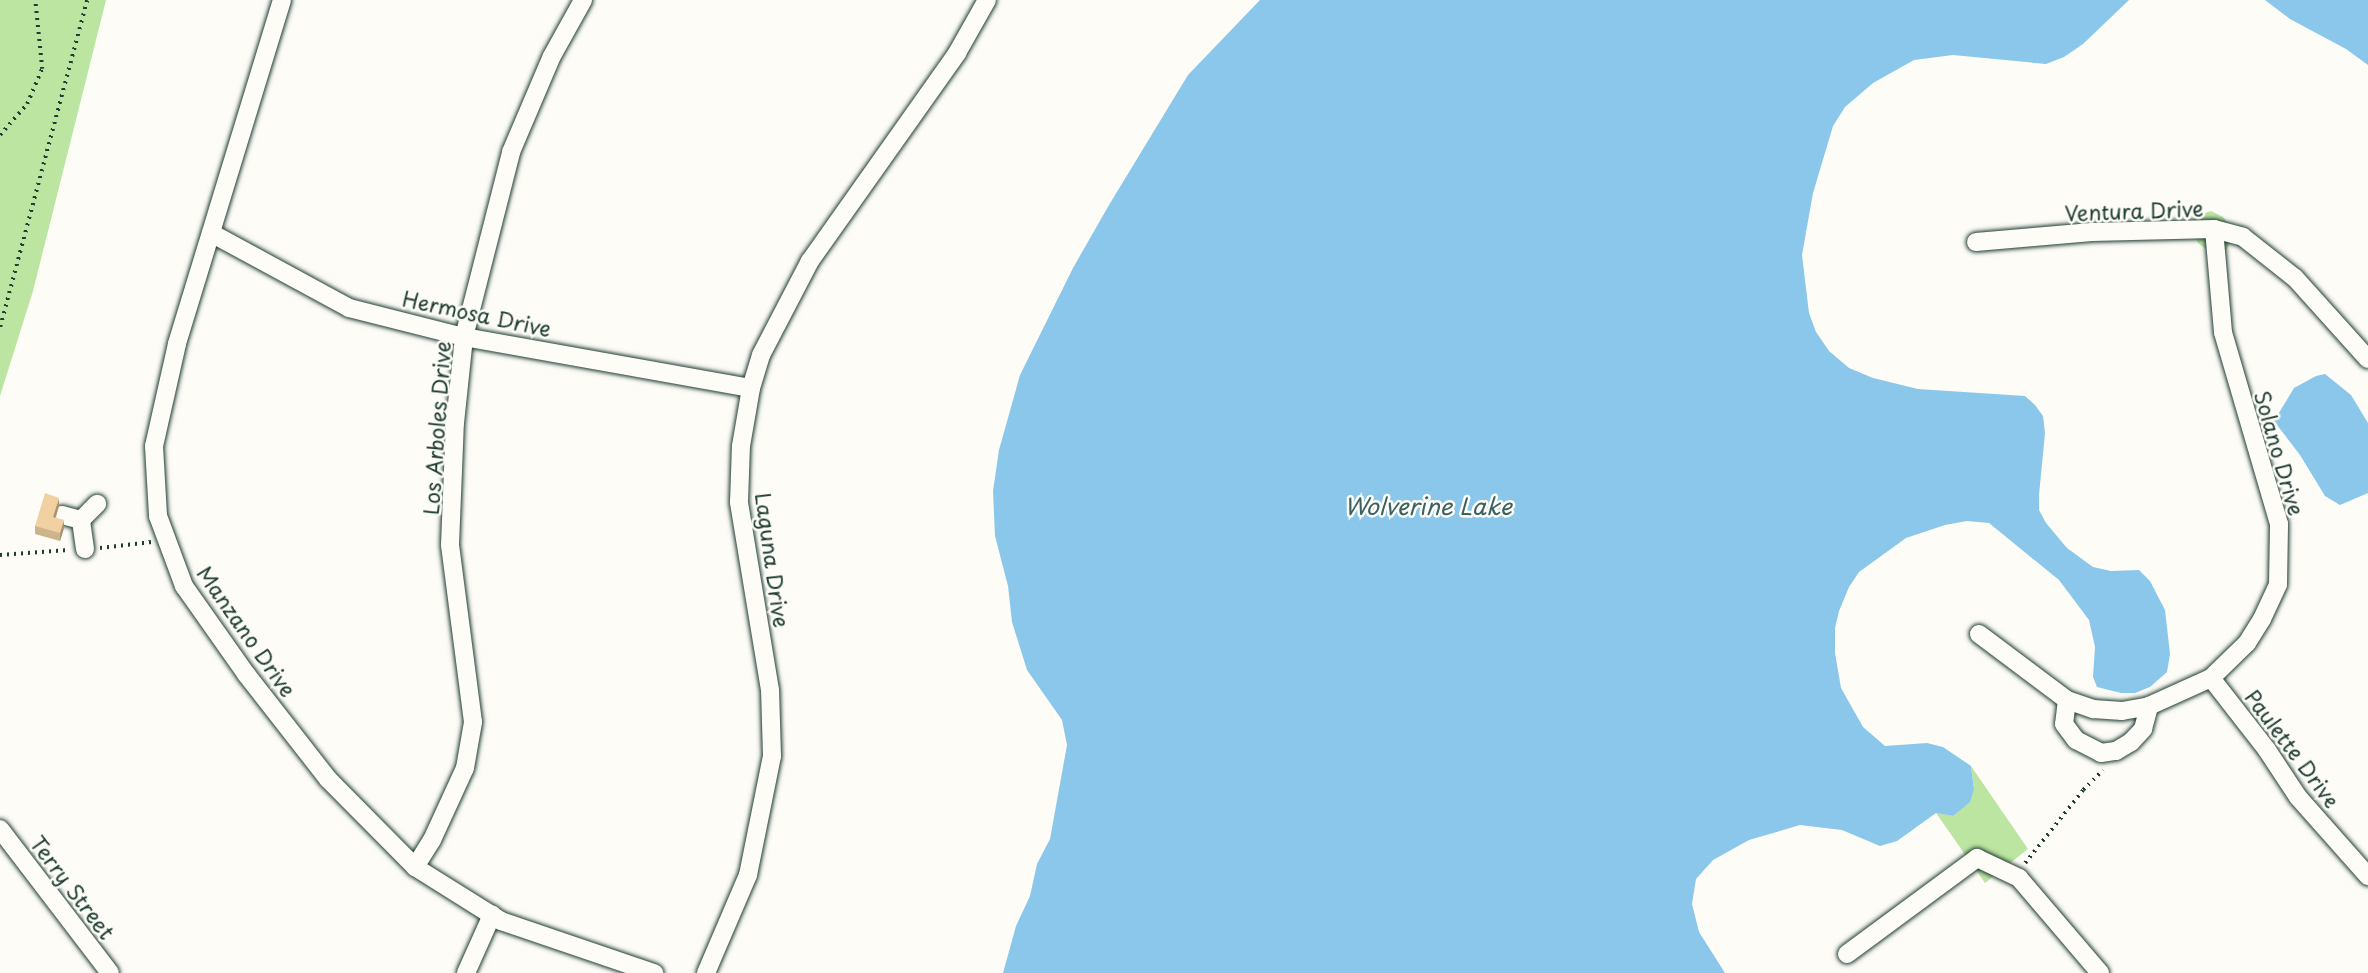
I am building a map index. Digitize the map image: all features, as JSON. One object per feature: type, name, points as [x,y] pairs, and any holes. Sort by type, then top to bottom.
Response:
[{"type":"street","name":"Manzano Drive","points":[[282,0],[177,344],[155,446],[158,516],[184,586],[246,674],[328,779],[415,867],[492,915],[654,973]]},
{"type":"street","name":"Los Arboles Drive","points":[[415,867],[432,840],[465,768],[473,722],[450,545],[455,423],[464,337],[511,152],[552,56],[583,0]]},
{"type":"street","name":"Laguna Drive","points":[[706,973],[748,875],[772,756],[770,690],[739,502],[741,446],[751,388],[761,355],[810,261],[957,53],[987,0]]},
{"type":"street","name":"Ventura Drive","points":[[1976,242],[2092,232],[2214,229],[2243,237],[2295,278],[2368,359]]},
{"type":"street","name":"Solano Drive","points":[[1979,634],[2067,700],[2093,709],[2122,711],[2149,706],[2211,678],[2254,634],[2278,584],[2279,524],[2223,332],[2214,229]]},
{"type":"street","name":"Hermosa Drive","points":[[211,233],[349,309],[464,337],[751,388]]},
{"type":"street","points":[[81,520],[97,504]]},
{"type":"street","points":[[62,515],[81,520]]},
{"type":"street","points":[[81,520],[85,549]]},
{"type":"street","name":"Paulette Drive","points":[[2211,678],[2267,750],[2298,797],[2368,876]]},
{"type":"street","points":[[2067,700],[2064,724],[2076,740],[2101,753],[2116,751],[2131,742],[2143,729],[2149,706]]},
{"type":"street","name":"Terry Street","points":[[0,829],[110,973]]},
{"type":"street","points":[[1847,954],[1977,858],[2019,878],[2100,973]]},
{"type":"street","points":[[466,973],[492,915]]},
{"type":"path","points":[[0,135],[27,104],[42,69],[35,0]]},
{"type":"path","points":[[0,327],[86,0]]},
{"type":"path","points":[[2019,878],[2027,858],[2064,817],[2083,790],[2111,764]]},
{"type":"green space","points":[[0,0],[106,0],[33,291],[0,396]]},
{"type":"green space","points":[[2211,211],[2223,217],[2229,225],[2231,242],[2226,250],[2211,253],[2198,243],[2190,227],[2195,216]]},
{"type":"green space","points":[[1971,766],[2028,849],[1985,883],[1936,813],[1953,816],[1974,789]]},
{"type":"water","name":"Wolverine Lake","points":[[1260,0],[2129,0],[2083,44],[2064,57],[2046,64],[1953,55],[1914,60],[1873,83],[1845,107],[1833,126],[1813,193],[1802,255],[1809,313],[1816,332],[1829,351],[1849,368],[1873,378],[1918,389],[2025,396],[2035,405],[2043,416],[2045,433],[2039,510],[2067,548],[2093,567],[2111,571],[2139,570],[2150,581],[2165,610],[2170,654],[2167,672],[2150,687],[2135,693],[2121,693],[2097,687],[2093,677],[2095,647],[2089,620],[2059,580],[1989,523],[1967,521],[1945,525],[1906,538],[1859,572],[1839,611],[1835,628],[1835,653],[1841,688],[1863,727],[1885,746],[1927,743],[1943,747],[1971,766],[1974,789],[1970,802],[1953,816],[1936,813],[1897,841],[1880,846],[1842,830],[1800,825],[1749,840],[1713,860],[1696,879],[1692,904],[1699,932],[1725,973],[1003,973],[1016,926],[1030,896],[1037,864],[1050,839],[1067,745],[1062,720],[1027,670],[1012,622],[1008,586],[995,536],[993,491],[999,450],[1020,375],[1073,268],[1109,205],[1188,75]]},
{"type":"water","points":[[2265,0],[2368,0],[2368,65],[2346,49],[2290,19]]},
{"type":"water","points":[[2325,374],[2351,395],[2368,423],[2368,493],[2340,505],[2325,496],[2300,455],[2274,421],[2294,388]]},
{"type":"building","points":[[45,493],[59,498],[53,517],[64,520],[60,533],[35,526]]}]
